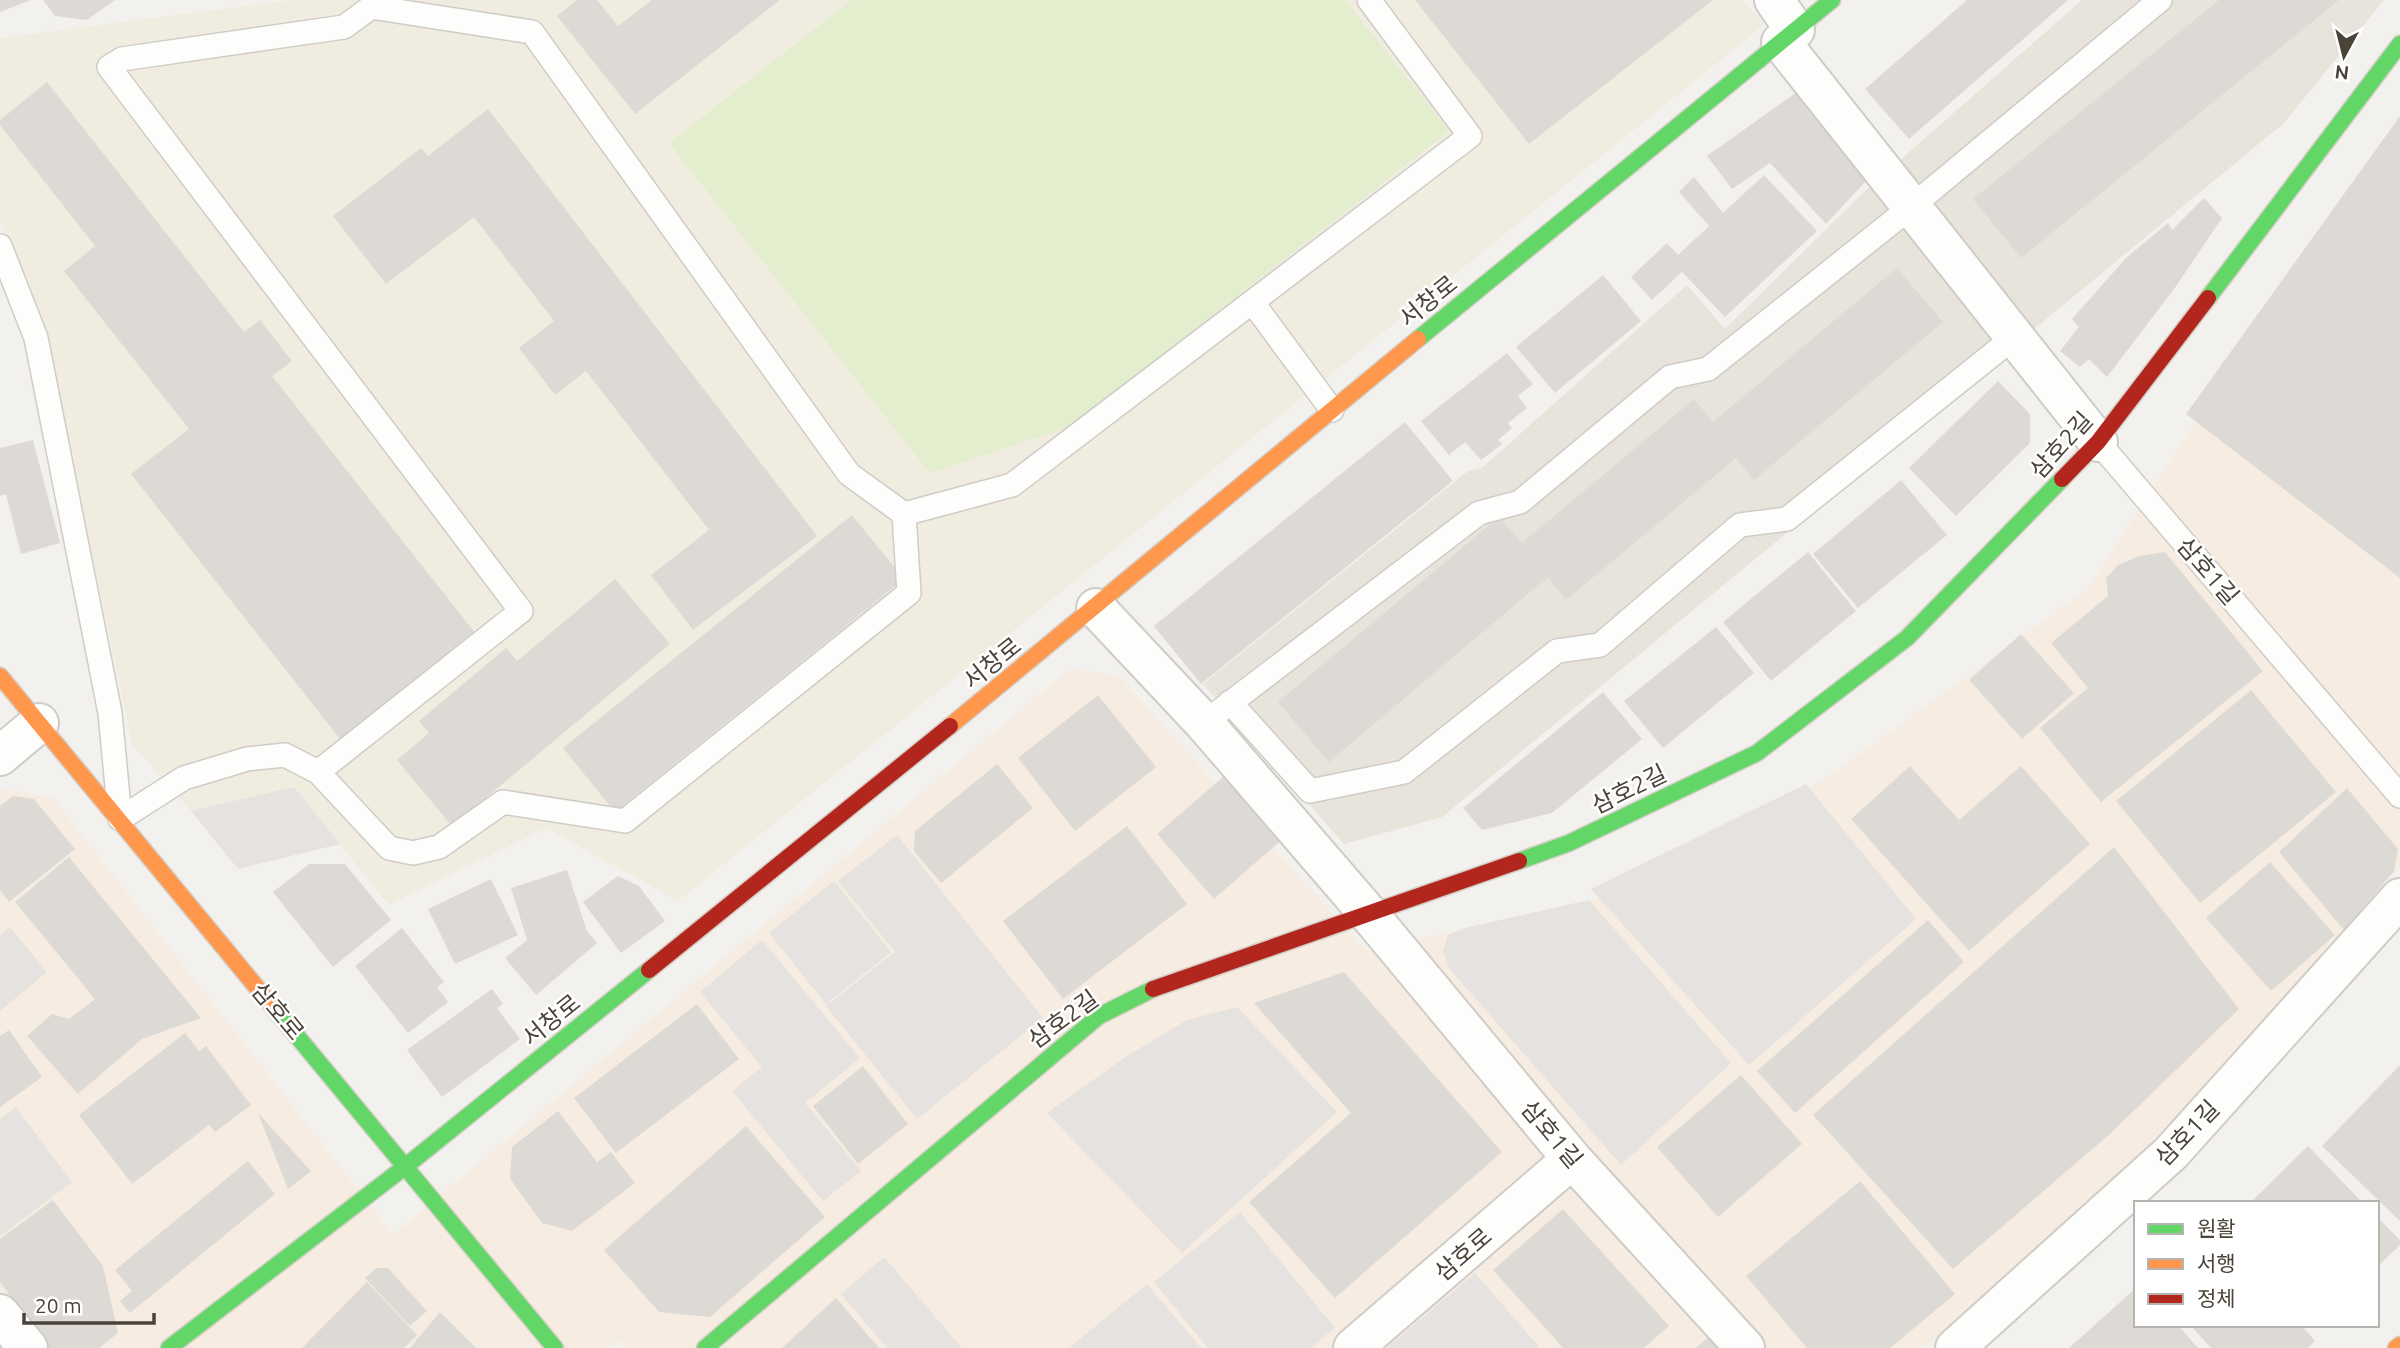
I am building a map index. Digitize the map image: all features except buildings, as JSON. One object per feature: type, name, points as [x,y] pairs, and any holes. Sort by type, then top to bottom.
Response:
[{"type":"street","points":[[1774,0],[1788,36],[1911,207],[2098,442]]},
{"type":"street","name":"서창로","points":[[169,1348],[406,1166],[1096,608],[1332,410],[1832,0]]},
{"type":"street","name":"삼호2길","points":[[705,1348],[1098,1016],[1146,992],[1569,843],[1758,753],[1907,638],[2098,442],[2400,44]]},
{"type":"street","name":"삼호1길","points":[[1096,608],[1217,713],[1367,912],[1573,1159],[1745,1348]]},
{"type":"street","name":"삼호로","points":[[0,676],[555,1348]]},
{"type":"street","points":[[0,756],[39,723]]},
{"type":"street","name":"삼호1길","points":[[1955,1348],[2171,1153],[2400,898]]},
{"type":"street","name":"삼호로","points":[[1353,1348],[1573,1159]]},
{"type":"street","points":[[0,1314],[28,1348]]},
{"type":"lane","points":[[904,514],[1012,485],[1470,136],[1369,0]]},
{"type":"lane","points":[[2013,338],[1787,519],[1740,525],[1600,645],[1557,651],[1404,772],[1310,791],[1217,713],[1479,513],[1520,502],[1670,377],[1708,369],[1911,207],[2160,0]]},
{"type":"lane","points":[[318,772],[521,611],[109,67],[122,59],[344,27],[376,4],[532,32],[849,474],[904,514]]},
{"type":"lane","points":[[0,246],[38,352],[110,713],[120,820],[184,778],[247,759],[285,755],[318,772],[389,848],[413,853],[439,847],[503,802],[625,821],[909,593],[904,514]]},
{"type":"lane","points":[[1253,303],[1332,410]]},
{"type":"lane","name":"삼호1길","points":[[2098,442],[2400,796]]},
{"type":"shaded area","points":[[290,0],[1743,0],[1764,25],[678,901],[546,828],[389,905],[294,788],[191,811],[132,744],[47,338],[0,220],[0,38]]},
{"type":"shaded area","points":[[2082,0],[2384,0],[2284,123],[1442,817],[1344,844],[1203,684],[1468,471],[1482,468],[1687,285],[1725,329],[1867,189]]},
{"type":"shaded area","points":[[2400,149],[2400,867],[2156,1139],[1924,1348],[626,1348],[619,1339],[608,1348],[0,1348],[0,792],[3,789],[53,798],[393,1235],[1070,669],[1119,676],[1366,951],[1596,900],[1824,780],[2088,589],[2183,441]]},
{"type":"shaded area","points":[[1806,784],[1916,919],[1749,1065],[1591,889]]},
{"type":"shaded area","points":[[294,787],[340,844],[238,869],[191,811]]},
{"type":"shaded area","points":[[897,835],[1043,1018],[917,1119],[826,1006],[895,952],[838,881]]},
{"type":"shaded area","points":[[834,881],[891,952],[826,1004],[769,933]]},
{"type":"shaded area","points":[[1589,900],[1731,1063],[1621,1165],[1449,968],[1443,951],[1448,935],[1465,928]]},
{"type":"shaded area","points":[[10,927],[47,972],[0,1011],[0,935]]},
{"type":"shaded area","points":[[762,940],[860,1058],[805,1103],[861,1171],[823,1201],[732,1091],[762,1067],[700,992]]},
{"type":"shaded area","points":[[1237,1007],[1337,1112],[1182,1253],[1047,1113],[1127,1056],[1187,1020]]},
{"type":"shaded area","points":[[16,1107],[72,1182],[0,1236],[0,1119]]},
{"type":"shaded area","points":[[1240,1212],[1335,1328],[1310,1348],[1208,1348],[1154,1282]]},
{"type":"shaded area","points":[[884,1257],[962,1348],[887,1348],[841,1294]]},
{"type":"shaded area","points":[[1475,1273],[1540,1348],[1387,1348]]},
{"type":"shaded area","points":[[1147,1284],[1201,1348],[1069,1348]]},
{"type":"green space","points":[[852,0],[1345,0],[1449,131],[1069,427],[930,473],[669,143]]},
{"type":"traffic: fast","points":[[1418,339],[1832,0]]},
{"type":"traffic: fast","points":[[2208,298],[2400,44]]},
{"type":"traffic: fast","points":[[1519,861],[1569,843],[1757,753],[1907,638],[2062,479]]},
{"type":"traffic: fast","points":[[169,1348],[406,1166],[649,970]]},
{"type":"traffic: fast","points":[[705,1348],[1099,1016],[1153,989]]},
{"type":"traffic: fast","points":[[268,1001],[555,1348]]},
{"type":"traffic: slow","points":[[950,726],[1418,339]]},
{"type":"traffic: slow","points":[[0,676],[268,1001]]},
{"type":"traffic: slow","points":[[2396,1348],[2400,1345]]},
{"type":"traffic: jam","points":[[2062,479],[2098,442],[2208,298]]},
{"type":"traffic: jam","points":[[649,970],[950,726]]},
{"type":"traffic: jam","points":[[1153,989],[1519,861]]}]
